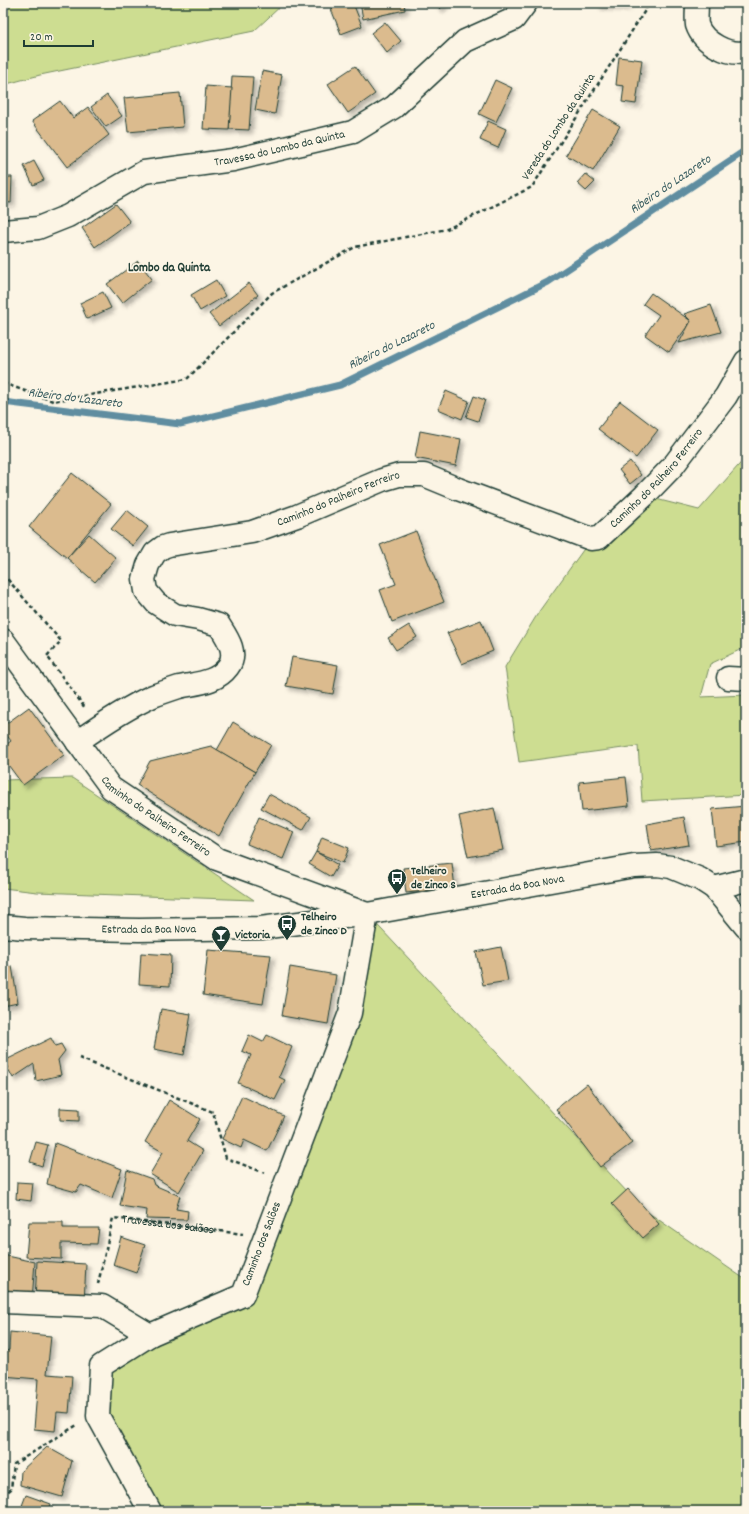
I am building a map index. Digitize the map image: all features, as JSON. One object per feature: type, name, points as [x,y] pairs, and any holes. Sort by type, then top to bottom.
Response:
[{"type":"street","name":"Travessa do Lombo da Quinta","points":[[3,231],[38,228],[68,216],[144,172],[233,160],[353,132],[394,107],[465,41],[514,19],[526,3]]},
{"type":"street","points":[[697,3],[698,25],[707,40],[722,50],[739,54],[746,52]]},
{"type":"street","name":"Caminho do Palheiro Ferreiro","points":[[99,726],[130,707],[153,697],[178,687],[211,681],[230,666],[232,652],[229,640],[219,625],[175,615],[156,603],[146,591],[144,579],[148,565],[155,553],[163,547],[216,536],[252,532],[297,516],[382,480],[399,475],[424,475],[591,539],[599,538],[644,496],[673,466],[726,396],[746,361]]},
{"type":"street","name":"Caminho do Palheiro Ferreiro","points":[[3,640],[112,788],[217,859],[367,914]]},
{"type":"street","points":[[77,742],[99,726]]},
{"type":"street","name":"Estrada da Boa Nova","points":[[3,926],[24,928],[139,930],[261,928],[367,914],[634,866],[657,865],[671,867],[700,879],[714,888],[746,927]]},
{"type":"street","points":[[714,888],[746,880]]},
{"type":"street","name":"Caminho dos Salões","points":[[150,1511],[98,1416],[101,1366],[150,1335],[243,1295],[350,1013],[367,914]]},
{"type":"street","points":[[3,1302],[102,1306],[150,1335]]},
{"type":"path","name":"Vereda do Lombo da Quinta","points":[[3,383],[53,401],[187,379],[272,293],[355,247],[447,229],[532,187],[646,9],[647,3]]},
{"type":"path","points":[[3,574],[61,640],[47,656],[99,726]]},
{"type":"path","points":[[79,1058],[213,1112],[226,1158],[286,1181]]},
{"type":"path","name":"Travessa dos Salões","points":[[93,1306],[113,1218],[265,1237]]},
{"type":"path","points":[[3,1496],[11,1489],[14,1464],[98,1413]]},
{"type":"green space","points":[[3,3],[284,3],[254,31],[40,75],[3,85]]},
{"type":"green space","points":[[746,457],[746,647],[710,664],[701,697],[746,695],[746,795],[642,801],[638,746],[519,762],[505,667],[540,610],[591,539],[644,496],[699,510]]},
{"type":"green space","points":[[72,778],[254,900],[37,892],[3,888],[3,780]]},
{"type":"green space","points":[[367,914],[643,1209],[746,1280],[746,1511],[150,1511],[98,1413],[101,1366],[243,1295],[350,1013]]},
{"type":"building","points":[[345,3],[353,3],[362,26],[341,34],[331,9]]},
{"type":"building","points":[[360,3],[404,3],[405,10],[363,19]]},
{"type":"building","points":[[434,3],[446,3],[440,9]]},
{"type":"building","points":[[598,3],[626,3],[626,6],[598,6]]},
{"type":"building","points":[[385,22],[401,41],[387,53],[371,33]]},
{"type":"building","points":[[619,57],[642,60],[636,104],[622,102],[624,86],[616,85]]},
{"type":"building","points":[[355,66],[375,94],[348,113],[328,84]]},
{"type":"building","points":[[262,71],[282,75],[275,114],[255,110]]},
{"type":"building","points":[[232,76],[253,77],[249,130],[229,129]]},
{"type":"building","points":[[495,80],[512,88],[496,122],[479,114]]},
{"type":"building","points":[[206,86],[232,88],[229,130],[203,129]]},
{"type":"building","points":[[180,93],[183,127],[128,132],[124,98]]},
{"type":"building","points":[[107,95],[122,116],[106,127],[91,107]]},
{"type":"building","points":[[60,101],[73,118],[88,107],[109,135],[67,167],[32,121]]},
{"type":"building","points":[[593,110],[620,126],[593,171],[566,155]]},
{"type":"building","points":[[488,121],[506,129],[498,148],[480,140]]},
{"type":"building","points":[[34,161],[44,180],[33,185],[24,166]]},
{"type":"building","points":[[585,174],[595,182],[586,191],[577,183]]},
{"type":"building","points":[[3,177],[12,177],[11,203],[3,202]]},
{"type":"building","points":[[116,204],[130,222],[95,247],[82,228]]},
{"type":"building","points":[[138,261],[152,279],[122,303],[107,284]]},
{"type":"building","points":[[216,280],[225,296],[200,311],[191,295]]},
{"type":"building","points":[[249,283],[258,295],[219,326],[209,314]]},
{"type":"building","points":[[103,292],[111,308],[87,319],[80,303]]},
{"type":"building","points":[[651,293],[691,321],[669,352],[645,335],[659,315],[643,304]]},
{"type":"building","points":[[711,305],[721,332],[679,343],[691,321],[684,314]]},
{"type":"building","points":[[446,391],[469,401],[462,419],[438,409]]},
{"type":"building","points":[[474,396],[485,400],[478,421],[466,417]]},
{"type":"building","points":[[620,401],[658,430],[636,458],[598,429]]},
{"type":"building","points":[[420,431],[461,439],[456,466],[415,458]]},
{"type":"building","points":[[630,461],[641,475],[630,484],[619,470]]},
{"type":"building","points":[[72,473],[111,504],[67,558],[29,527]]},
{"type":"building","points":[[127,510],[148,527],[133,546],[111,529]]},
{"type":"building","points":[[416,531],[444,602],[392,622],[380,590],[396,584],[380,545]]},
{"type":"building","points":[[89,534],[116,558],[95,582],[67,558]]},
{"type":"building","points":[[481,620],[493,651],[462,664],[447,633]]},
{"type":"building","points":[[409,625],[417,637],[396,650],[388,638]]},
{"type":"building","points":[[292,657],[338,665],[333,694],[286,686]]},
{"type":"building","points":[[29,707],[64,755],[23,785],[3,758],[3,747],[11,741],[3,730],[3,726]]},
{"type":"building","points":[[233,722],[271,745],[255,772],[217,750]]},
{"type":"building","points":[[211,746],[255,772],[219,836],[137,785],[150,761]]},
{"type":"building","points":[[626,777],[629,806],[582,811],[579,782]]},
{"type":"building","points":[[269,794],[311,817],[303,830],[261,808]]},
{"type":"building","points":[[746,806],[746,842],[716,846],[712,809]]},
{"type":"building","points":[[494,808],[503,850],[468,857],[459,816]]},
{"type":"building","points":[[259,817],[294,832],[283,859],[247,844]]},
{"type":"building","points":[[684,817],[689,845],[651,851],[647,824]]},
{"type":"building","points":[[322,837],[349,848],[343,863],[316,852]]},
{"type":"building","points":[[316,852],[338,865],[331,877],[309,864]]},
{"type":"building","points":[[452,863],[455,888],[406,893],[403,868]]},
{"type":"building","points":[[501,947],[508,981],[483,985],[476,952]]},
{"type":"building","points":[[208,950],[271,955],[263,1004],[203,995]]},
{"type":"building","points":[[141,953],[171,955],[170,986],[139,984]]},
{"type":"building","points":[[12,966],[18,1003],[3,1006],[3,968]]},
{"type":"building","points":[[290,967],[336,975],[328,1024],[282,1016]]},
{"type":"building","points":[[161,1009],[191,1014],[184,1055],[154,1049]]},
{"type":"building","points":[[249,1035],[263,1042],[267,1035],[292,1047],[279,1077],[285,1080],[275,1100],[238,1083],[251,1055],[242,1051]]},
{"type":"building","points":[[51,1038],[55,1046],[61,1044],[65,1051],[58,1060],[61,1075],[36,1081],[34,1064],[13,1078],[4,1061]]},
{"type":"building","points":[[587,1084],[632,1143],[600,1167],[556,1109]]},
{"type":"building","points":[[242,1096],[284,1116],[267,1151],[244,1140],[241,1148],[222,1139]]},
{"type":"building","points":[[169,1100],[200,1119],[187,1141],[203,1151],[179,1192],[150,1174],[163,1152],[145,1142]]},
{"type":"building","points":[[60,1108],[79,1109],[79,1121],[60,1120]]},
{"type":"building","points":[[36,1142],[48,1145],[42,1166],[30,1162]]},
{"type":"building","points":[[55,1143],[122,1169],[112,1198],[81,1185],[76,1192],[47,1184]]},
{"type":"building","points":[[127,1170],[152,1179],[154,1185],[180,1196],[176,1209],[188,1211],[187,1220],[146,1219],[147,1210],[120,1206]]},
{"type":"building","points":[[17,1182],[33,1183],[31,1201],[16,1199]]},
{"type":"building","points":[[628,1189],[659,1224],[643,1238],[612,1204]]},
{"type":"building","points":[[29,1222],[63,1222],[63,1228],[99,1228],[97,1244],[61,1243],[61,1259],[26,1257]]},
{"type":"building","points":[[121,1237],[145,1245],[136,1273],[113,1265]]},
{"type":"building","points":[[3,1255],[35,1262],[32,1300],[3,1290]]},
{"type":"building","points":[[37,1261],[86,1264],[84,1303],[35,1300]]},
{"type":"building","points":[[10,1332],[51,1336],[47,1374],[72,1376],[69,1413],[57,1412],[55,1431],[34,1429],[38,1379],[3,1376],[3,1352],[9,1350]]},
{"type":"building","points":[[47,1447],[72,1461],[62,1497],[20,1485],[21,1471]]},
{"type":"building","points":[[26,1495],[51,1504],[49,1511],[20,1511]]},
{"type":"waterway","name":"Ribeiro do Lazareto","points":[[3,402],[180,424],[340,385],[548,282],[746,150]]},
{"type":"place","name":"Telheiro de Zinco S","points":[[397,895]]},
{"type":"place","name":"Telheiro de Zinco D","points":[[287,941]]},
{"type":"place","name":"Victoria","points":[[221,952]]},
{"type":"district","name":"Lombo da Quinta","points":[[169,268]]}]
